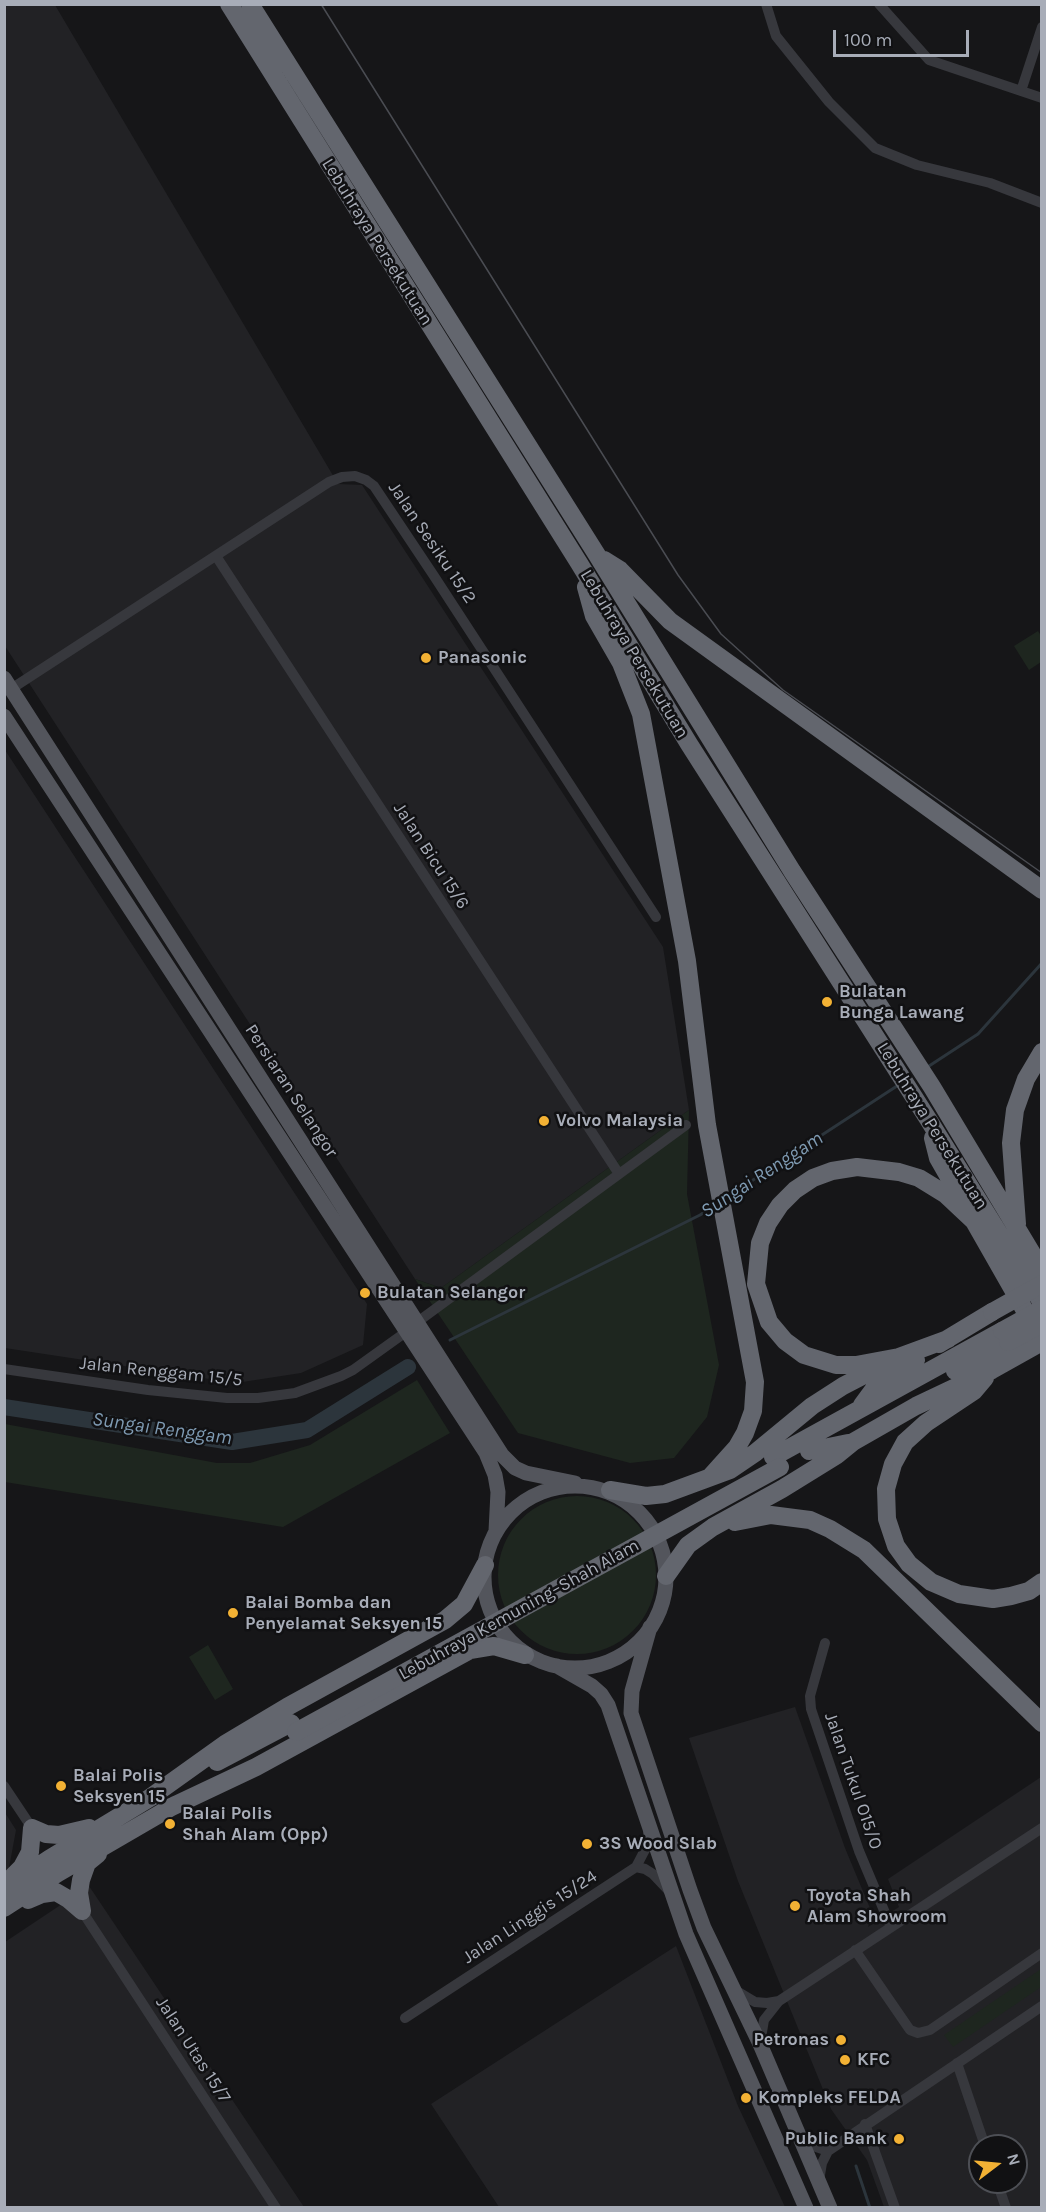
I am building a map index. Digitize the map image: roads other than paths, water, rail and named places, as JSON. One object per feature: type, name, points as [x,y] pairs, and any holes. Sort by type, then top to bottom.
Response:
[{"type":"highway","name":"Lebuhraya Persekutuan","points":[[229,4],[579,563],[695,754],[914,1096],[1041,1303]]},
{"type":"highway","name":"Lebuhraya Persekutuan","points":[[250,4],[597,555],[773,841],[932,1087],[1041,1270]]},
{"type":"highway","points":[[597,555],[620,570],[670,621],[1041,890]]},
{"type":"highway","points":[[579,563],[594,616],[621,663],[641,714],[687,961],[707,1125],[755,1382],[753,1411],[745,1433],[737,1447],[710,1477]]},
{"type":"highway","points":[[1017,1227],[1011,1143],[1015,1110],[1026,1078],[1041,1052]]},
{"type":"highway","points":[[666,1576],[688,1545],[713,1527],[782,1490],[837,1455],[853,1442],[916,1406],[992,1370],[1041,1341],[978,1225],[938,1158],[928,1119]]},
{"type":"highway","points":[[899,1357],[856,1365],[836,1365],[804,1355],[784,1341],[769,1322],[756,1284],[760,1243],[768,1223],[788,1197],[813,1178],[832,1171],[857,1167],[899,1172],[919,1178],[945,1194],[978,1225]]},
{"type":"highway","points":[[857,1411],[876,1386],[992,1311],[1041,1284]]},
{"type":"highway","name":"Lebuhraya Kemuning–Shah Alam","points":[[777,1462],[809,1451],[1005,1337],[1041,1309]]},
{"type":"highway","name":"Lebuhraya Kemuning–Shah Alam","points":[[4,1887],[148,1799],[293,1727],[777,1462],[857,1411],[1005,1337],[1041,1324]]},
{"type":"highway","points":[[610,1490],[646,1497],[679,1490],[730,1470],[755,1453],[812,1406],[843,1386],[899,1357],[948,1339]]},
{"type":"highway","points":[[992,1370],[974,1391],[926,1423],[905,1442],[893,1464],[886,1489],[887,1519],[896,1546],[909,1564],[931,1582],[959,1594],[993,1599],[1029,1591],[1041,1582]]},
{"type":"highway","points":[[809,1451],[853,1442]]},
{"type":"highway","points":[[713,1527],[771,1515],[810,1520],[830,1529],[864,1550],[1041,1723]]},
{"type":"highway","points":[[148,1799],[225,1744],[445,1620],[464,1604],[485,1565]]},
{"type":"highway","points":[[165,1810],[255,1767],[470,1650],[494,1646],[525,1654]]},
{"type":"highway","name":"Lebuhraya Kemuning–Shah Alam","points":[[4,1909],[58,1873],[165,1810],[293,1727]]},
{"type":"highway","points":[[4,1887],[22,1867],[30,1852],[32,1828],[46,1834],[59,1835],[108,1823]]},
{"type":"highway","points":[[81,1911],[81,1880],[87,1863],[110,1843]]},
{"type":"highway","points":[[4,1909],[42,1894],[56,1892],[81,1911]]},
{"type":"main road","name":"Persiaran Selangor","points":[[8,684],[411,1328],[486,1453],[495,1475],[498,1492],[496,1532]]},
{"type":"main road","name":"Persiaran Selangor","points":[[4,716],[411,1328],[496,1446],[510,1464],[526,1473],[575,1483]]},
{"type":"main road","points":[[650,1627],[635,1644],[616,1658],[586,1666],[557,1666],[539,1662],[525,1654],[500,1628],[490,1609],[485,1592],[485,1565],[490,1543],[496,1532],[514,1513],[533,1499],[575,1483],[610,1490],[639,1510],[659,1540],[666,1576],[662,1602],[650,1627],[632,1691],[631,1713],[704,1928],[760,2044],[830,2208]]},
{"type":"main road","points":[[557,1666],[579,1677],[601,1694],[608,1705],[686,1934],[806,2208]]},
{"type":"street","points":[[766,4],[776,36],[829,102],[875,148],[917,165],[990,183],[1041,203]]},
{"type":"street","points":[[883,6],[930,60],[1041,98]]},
{"type":"street","points":[[1021,91],[1041,27]]},
{"type":"street","name":"Jalan Sesiku 15/2","points":[[8,684],[216,556],[329,482],[342,477],[355,476],[374,486],[656,917]]},
{"type":"street","name":"Jalan Bicu 15/6","points":[[216,556],[620,1174]]},
{"type":"street","points":[[411,1328],[686,1125]]},
{"type":"street","name":"Jalan Renggam 15/5","points":[[4,1369],[148,1390],[227,1398],[258,1398],[295,1393],[341,1376],[353,1370],[411,1328]]},
{"type":"street","name":"Jalan Tukul O15/O","points":[[825,1642],[810,1695],[811,1709],[859,1851],[891,1927]]},
{"type":"street","points":[[4,1786],[32,1828]]},
{"type":"street","points":[[648,1823],[648,1844],[636,1867],[653,1874],[670,1892]]},
{"type":"street","points":[[760,2044],[764,2020],[779,2001],[1041,1828]]},
{"type":"street","name":"Jalan Linggis 15/24","points":[[405,2018],[636,1867]]},
{"type":"street","name":"Jalan Utas 15/7","points":[[81,1911],[276,2208]]},
{"type":"street","points":[[855,1950],[910,2030],[918,2033],[930,2030],[1041,1953]]},
{"type":"street","points":[[734,1989],[755,2002],[779,2001]]},
{"type":"street","points":[[819,2181],[822,2163],[828,2151],[1041,2006]]},
{"type":"street","points":[[957,2063],[981,2134]]},
{"type":"street","points":[[865,2124],[895,2208]]},
{"type":"street","points":[[800,2136],[816,2147],[828,2151]]},
{"type":"waterway","name":"Sungai Renggam","points":[[926,1068],[978,1034],[1042,963]]},
{"type":"waterway","name":"Sungai Renggam","points":[[727,1197],[900,1084]]},
{"type":"waterway","name":"Sungai Renggam","points":[[450,1340],[714,1206]]},
{"type":"waterway","name":"Sungai Renggam","points":[[4,1407],[232,1442],[307,1430],[408,1367]]},
{"type":"waterway","points":[[856,2166],[870,2208]]},
{"type":"tram line","points":[[321,4],[678,575],[721,634],[783,690],[1042,873]]},
{"type":"place","name":"Panasonic","points":[[426,658]]},
{"type":"place","name":"Bulatan Bunga Lawang","points":[[827,1002]]},
{"type":"place","name":"Volvo Malaysia","points":[[544,1121]]},
{"type":"place","name":"Bulatan Selangor","points":[[365,1293]]},
{"type":"place","name":"Balai Bomba dan Penyelamat Seksyen 15","points":[[233,1613]]},
{"type":"place","name":"Balai Polis Seksyen 15","points":[[61,1786]]},
{"type":"place","name":"Balai Polis Shah Alam (Opp)","points":[[170,1824]]},
{"type":"place","name":"3S Wood Slab","points":[[587,1844]]},
{"type":"place","name":"Toyota Shah Alam Showroom","points":[[795,1906]]},
{"type":"place","name":"Petronas","points":[[841,2040]]},
{"type":"place","name":"KFC","points":[[845,2060]]},
{"type":"place","name":"Kompleks FELDA","points":[[746,2098]]},
{"type":"place","name":"Public Bank","points":[[899,2139]]}]
